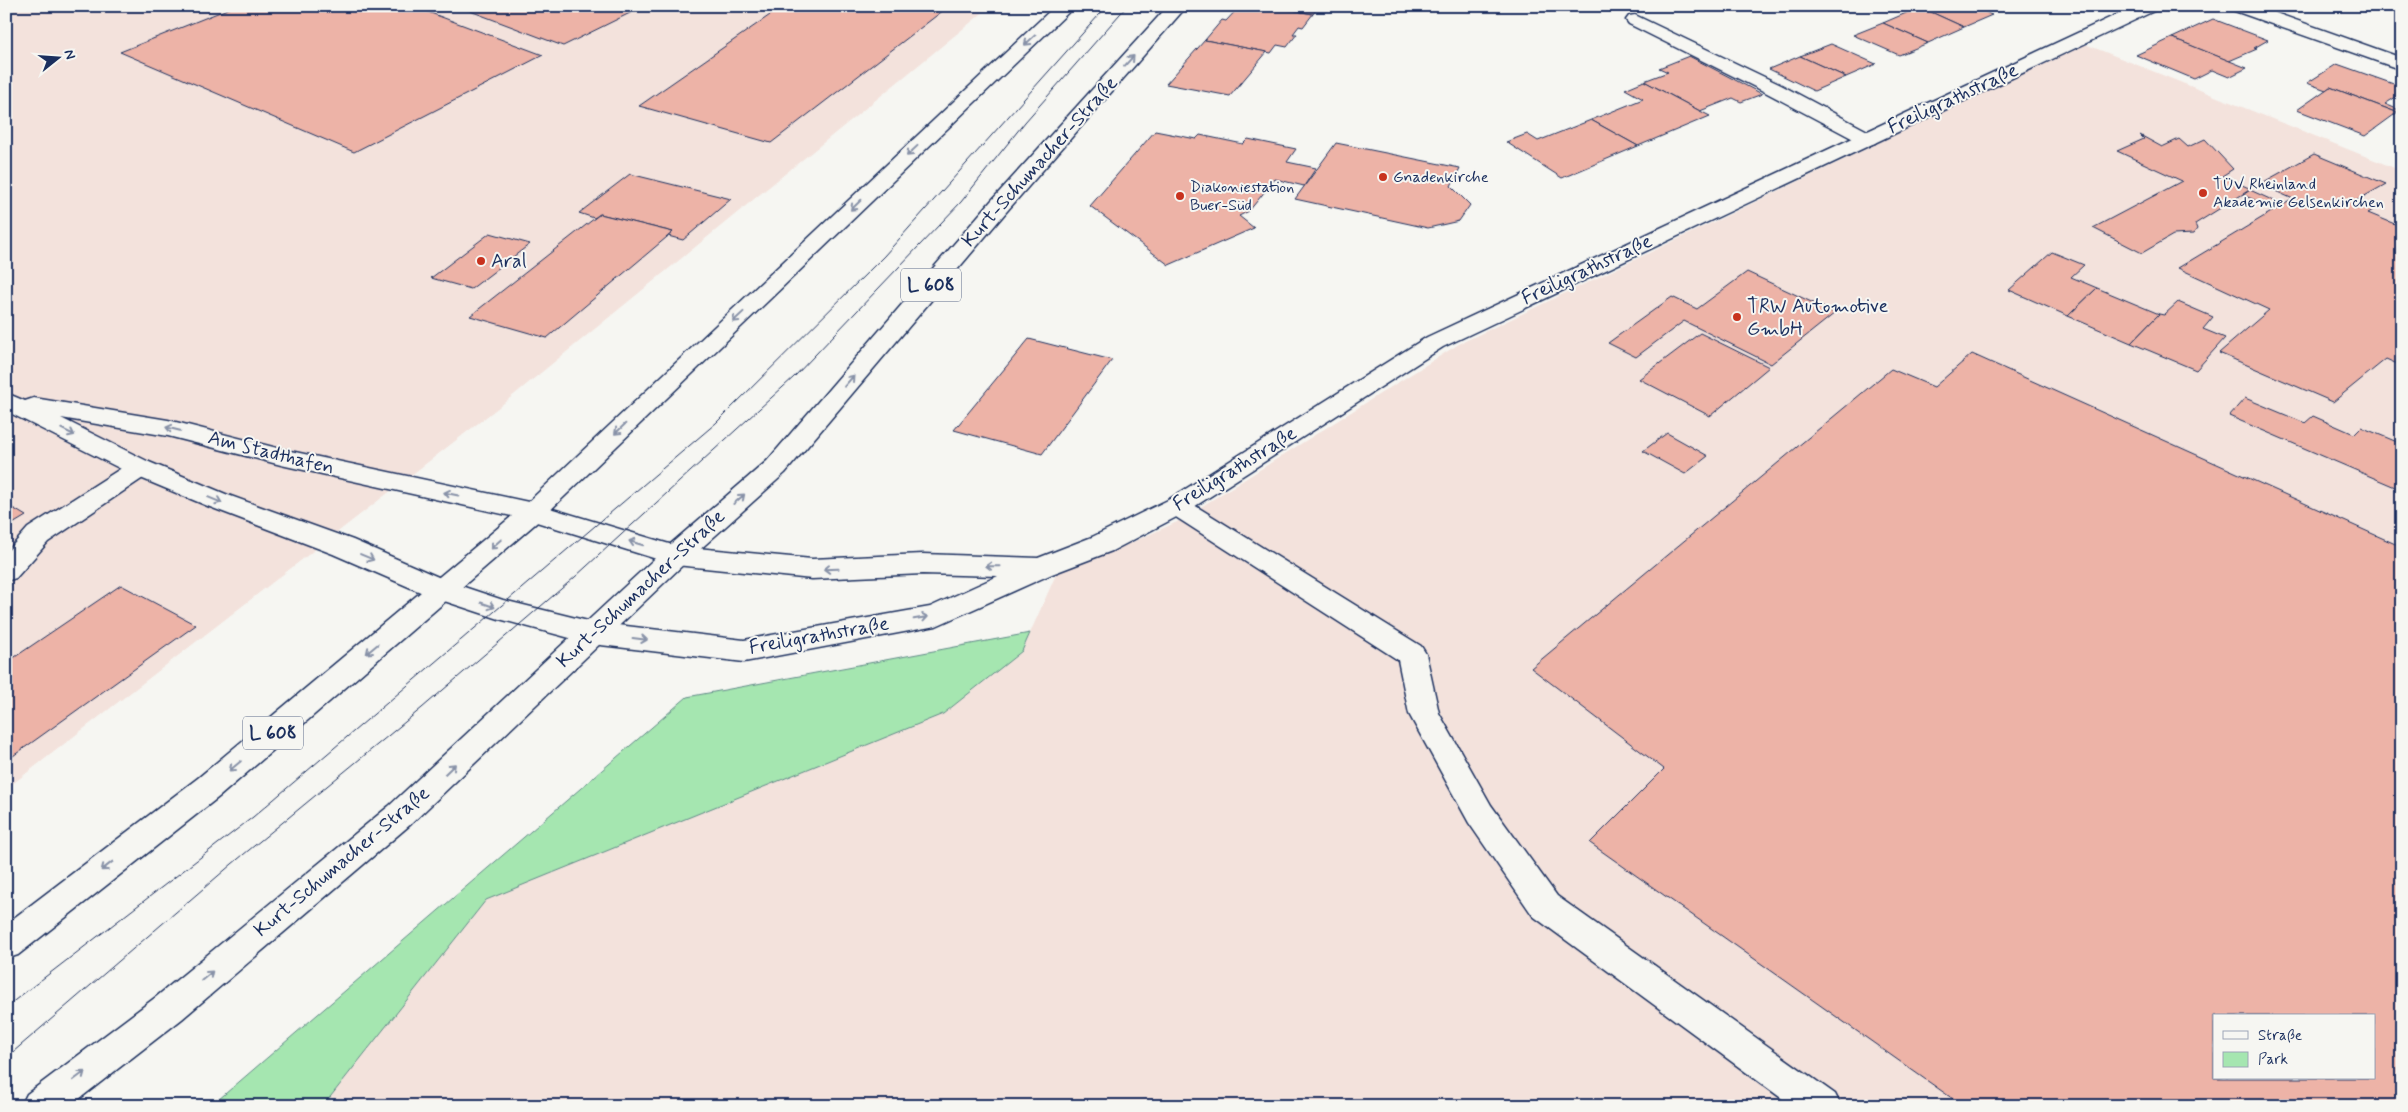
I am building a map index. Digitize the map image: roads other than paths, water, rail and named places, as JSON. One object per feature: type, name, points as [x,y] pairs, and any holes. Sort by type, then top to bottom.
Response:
[{"type":"street","name":"L 608","points":[[6,944],[209,787],[533,512],[1066,6]]},
{"type":"street","name":"Kurt-Schumacher-Straße","points":[[40,1106],[169,1008],[400,815],[676,555],[776,467],[999,206],[1178,6]]},
{"type":"street","name":"Freiligrathstraße","points":[[442,590],[499,609],[592,633],[744,651],[936,616],[1042,567],[1102,544],[1177,506],[1435,342],[2150,6]]},
{"type":"street","points":[[2238,6],[2402,64]]},
{"type":"street","points":[[1635,20],[1774,88],[1868,138]]},
{"type":"street","name":"Am Stadthafen","points":[[7,402],[168,428],[281,457],[533,512]]},
{"type":"street","name":"Am Stadthafen","points":[[7,402],[140,468],[219,502],[343,547],[442,590]]},
{"type":"street","points":[[6,571],[38,535],[140,468]]},
{"type":"street","points":[[1177,506],[1411,654],[1424,714],[1480,814],[1545,906],[1822,1106]]},
{"type":"street","name":"Freiligrathstraße","points":[[533,512],[676,555],[812,569],[923,564],[1042,567]]},
{"type":"tram line","points":[[6,1007],[253,817],[716,423],[884,256],[1107,6]]},
{"type":"tram line","points":[[6,1058],[232,864],[422,708],[575,577],[794,377],[961,202],[1025,122],[1127,6]]},
{"type":"place","name":"Gnadenkirche","points":[[1383,177]]},
{"type":"place","name":"TÜV Rheinland Akademie Gelsenkirchen","points":[[2203,193]]},
{"type":"place","name":"Diakoniestation Buer-Süd","points":[[1180,196]]},
{"type":"place","name":"Aral","points":[[481,261]]},
{"type":"place","name":"TRW Automotive GmbH","points":[[1737,317]]}]
